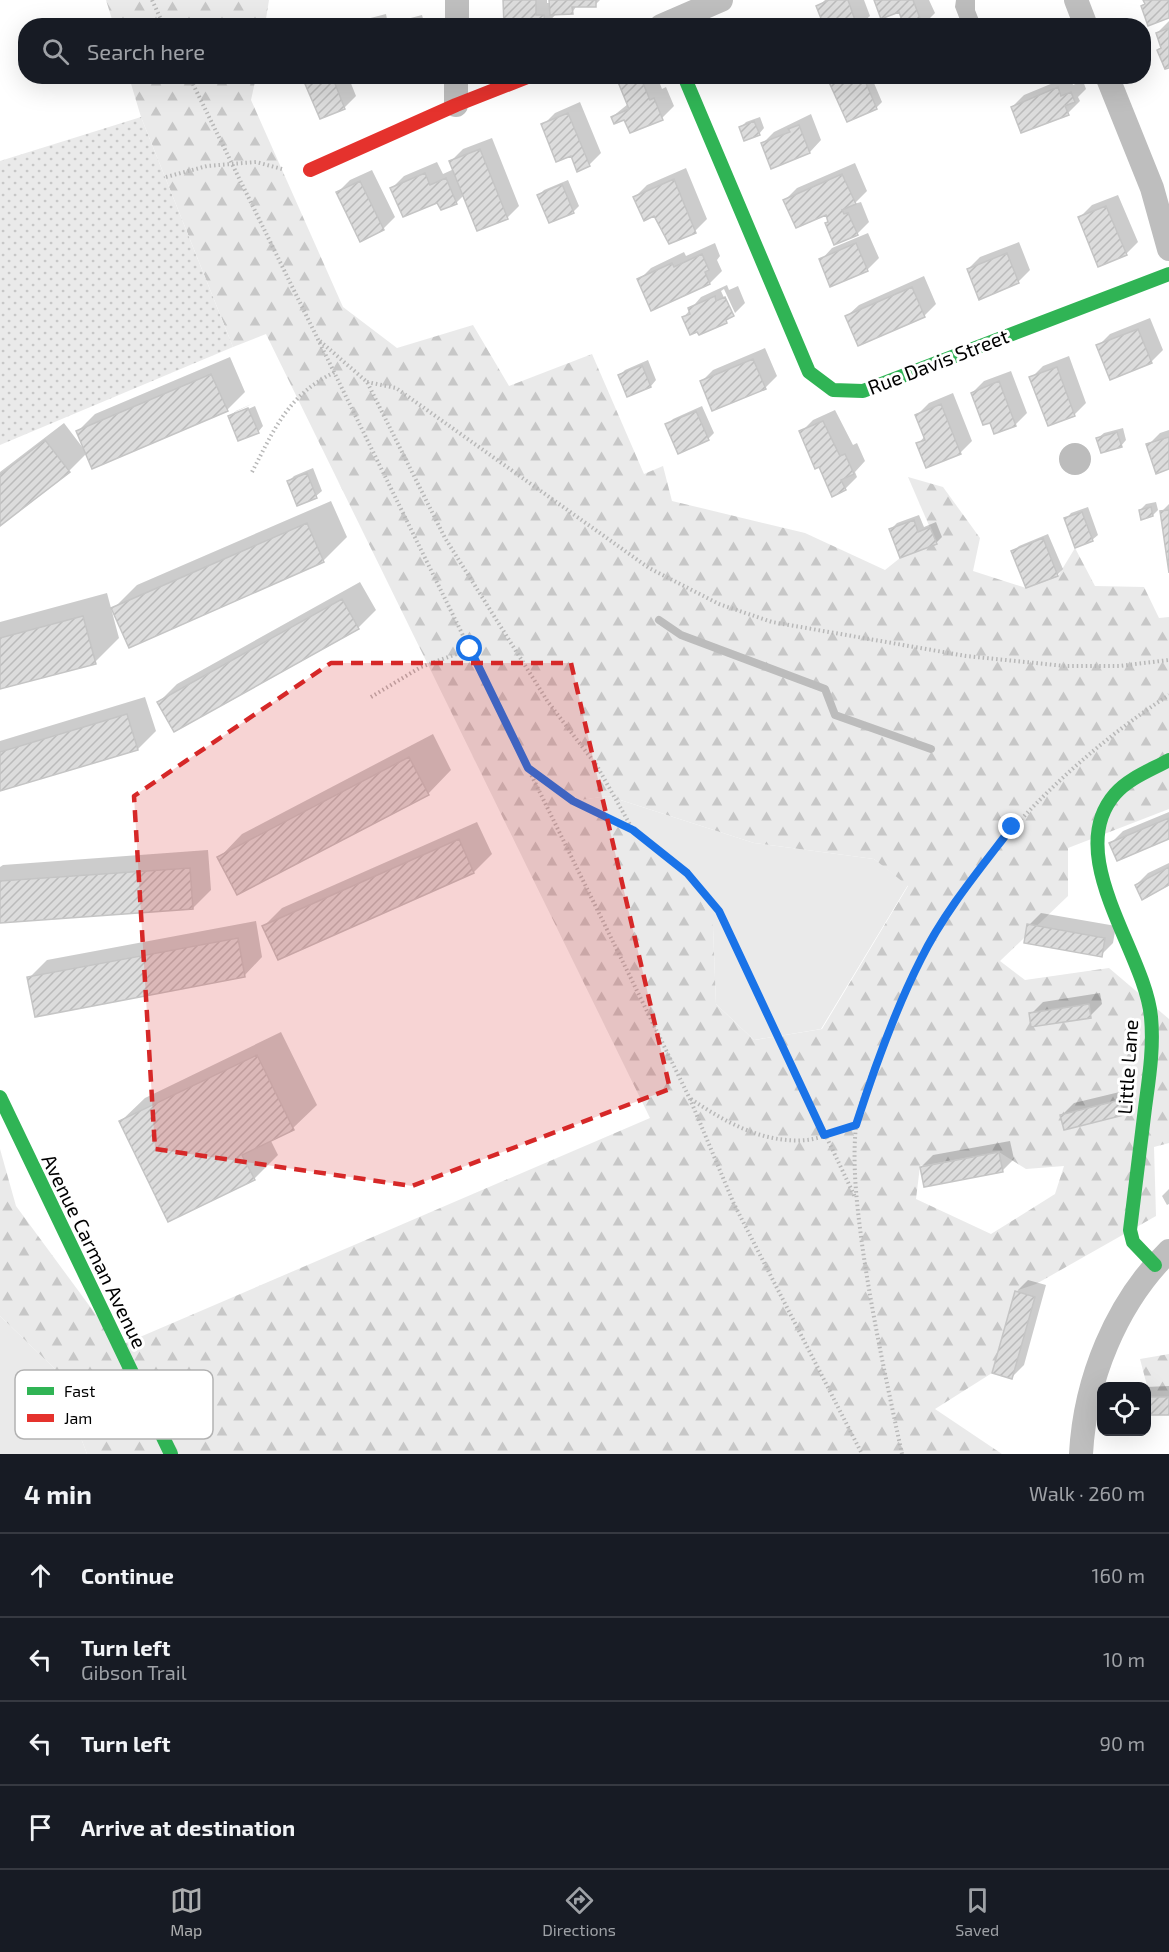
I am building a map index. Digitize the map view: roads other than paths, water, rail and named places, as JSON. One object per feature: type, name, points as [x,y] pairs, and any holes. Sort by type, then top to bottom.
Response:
[{"type":"street","points":[[457,0],[457,18]]},
{"type":"street","points":[[679,18],[721,0]]},
{"type":"street","points":[[1076,0],[1083,18]]},
{"type":"street","points":[[456,84],[456,105]]},
{"type":"street","points":[[310,170],[456,105],[510,84]]},
{"type":"street","name":"Rue Davis Street","points":[[687,84],[809,372],[824,387],[840,393],[862,391],[1169,274]]},
{"type":"street","points":[[1110,84],[1152,188],[1169,249]]},
{"type":"street","name":"Little Lane","points":[[1162,1258],[1133,1242],[1130,1230],[1152,1051],[1152,1023],[1148,995],[1100,867],[1098,843],[1110,801],[1123,786],[1169,760]]},
{"type":"street","name":"Avenue Carman Avenue","points":[[0,1097],[131,1370]]},
{"type":"street","points":[[1081,1454],[1088,1402],[1102,1356],[1126,1307],[1162,1258]]},
{"type":"street","name":"Avenue Carman Avenue","points":[[164,1439],[171,1454]]},
{"type":"waterway","points":[[659,620],[681,635],[825,689],[835,715],[931,749]]}]
